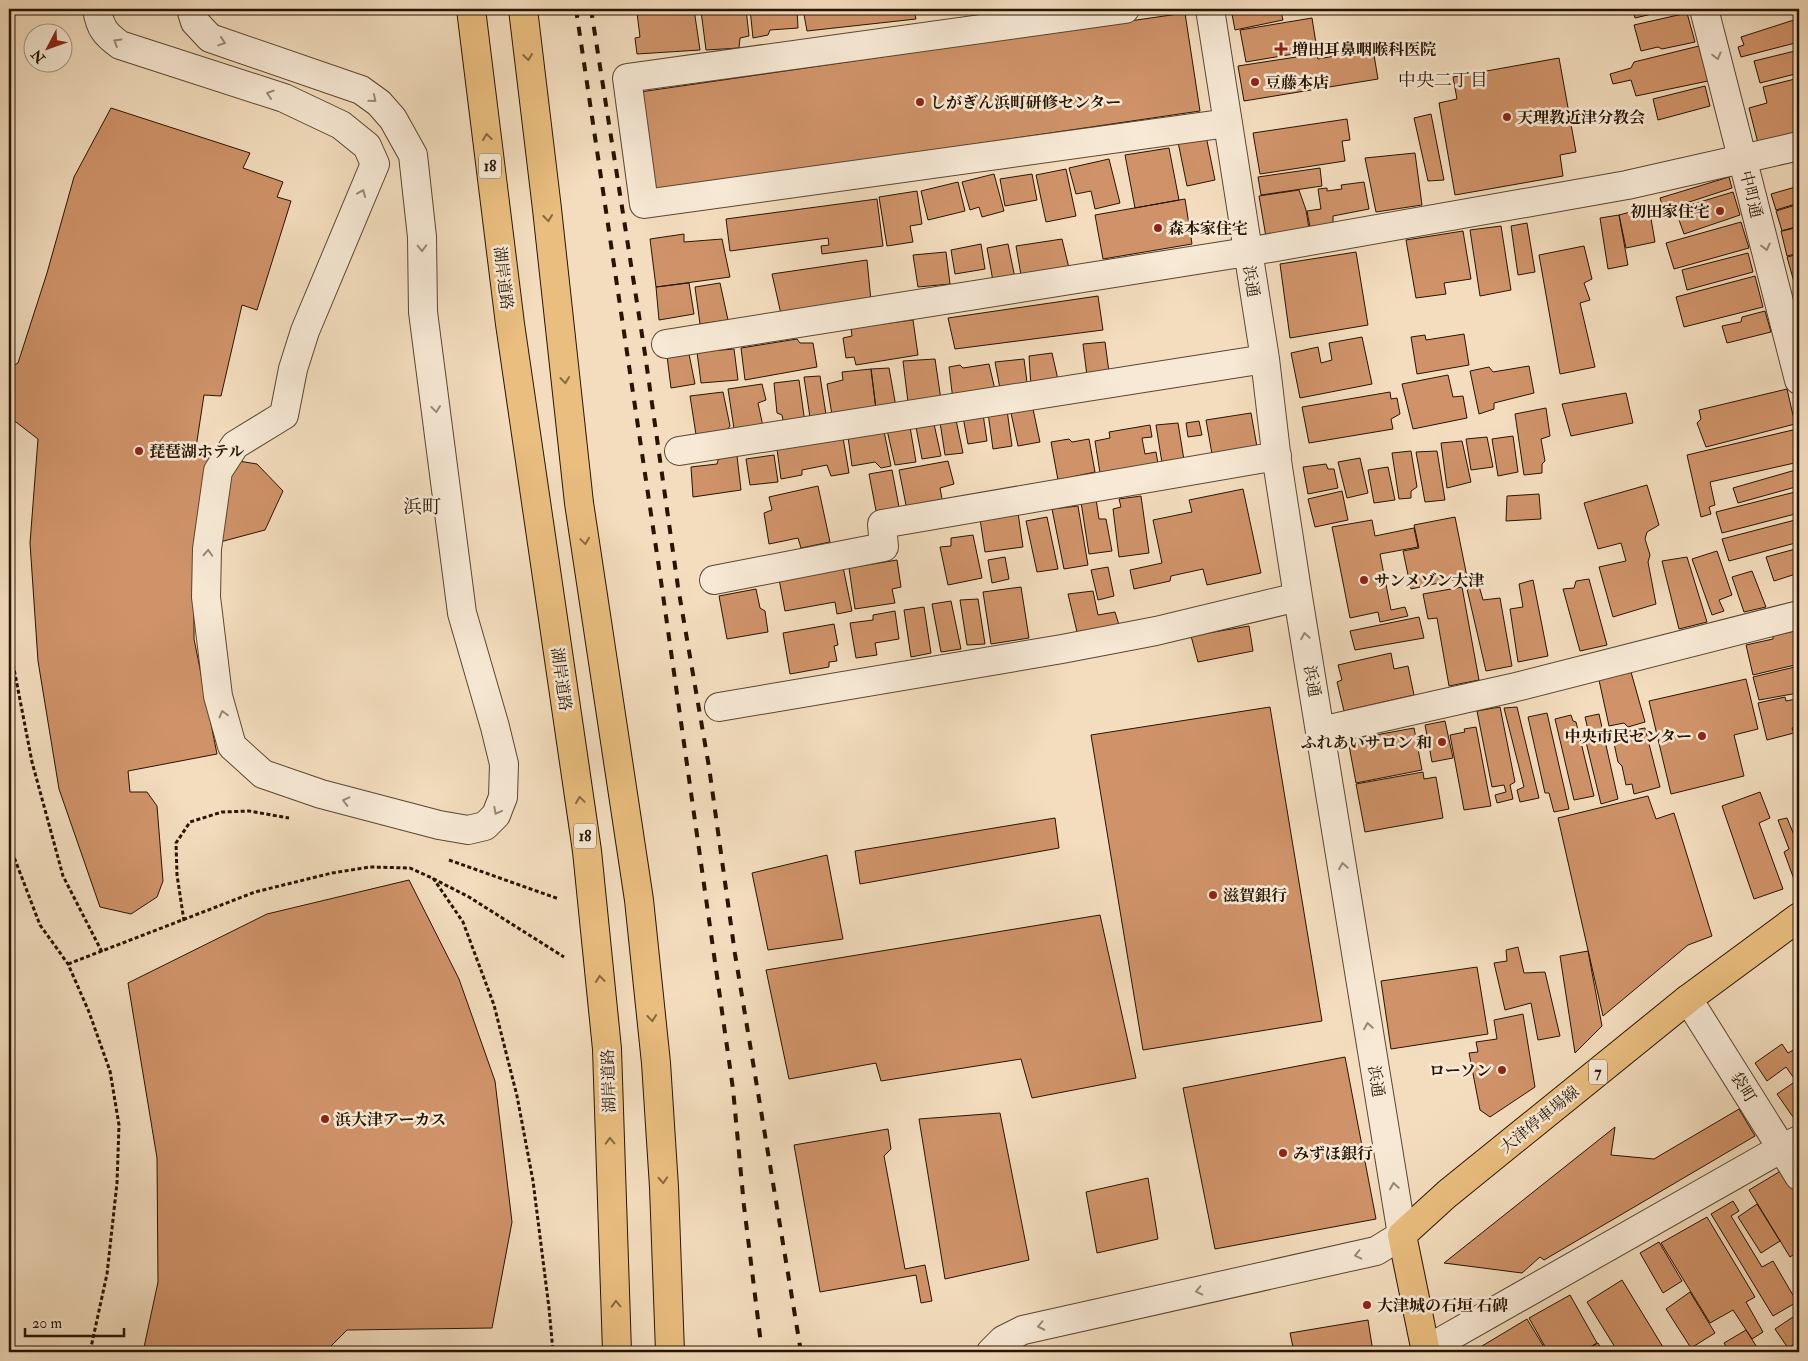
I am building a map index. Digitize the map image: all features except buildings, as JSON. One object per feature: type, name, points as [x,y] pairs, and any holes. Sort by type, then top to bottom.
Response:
[{"type":"main road","name":"湖岸道路","points":[[471,9],[510,324],[587,851],[607,1049],[617,1352]]},
{"type":"main road","points":[[522,9],[547,209],[579,503],[639,900],[656,1063],[664,1187],[670,1352]]},
{"type":"main road","name":"大津停車場線","points":[[1402,1235],[1447,1194],[1688,999],[1799,916]]},
{"type":"main road","name":"浜通","points":[[1402,1235],[1426,1351]]},
{"type":"street","points":[[97,9],[100,22],[107,36],[120,45],[284,98],[342,125],[366,146],[374,164]]},
{"type":"street","points":[[190,9],[195,22],[210,38],[361,90],[379,103],[393,119],[413,155],[422,237],[424,312],[462,613],[504,764],[503,797],[496,815],[486,826],[468,830],[439,825],[321,794],[263,774],[232,746],[218,696],[206,597],[207,549],[218,471],[235,445],[284,415],[293,370],[305,331],[374,164],[384,159],[397,161],[406,165],[415,174]]},
{"type":"street","points":[[1125,9],[627,78],[644,204],[1228,123]]},
{"type":"street","name":"浜通","points":[[1210,9],[1265,359],[1298,597],[1402,1235]]},
{"type":"street","name":"中町通","points":[[1704,9],[1799,380]]},
{"type":"street","points":[[666,344],[1247,252],[1627,185],[1799,146]]},
{"type":"street","points":[[679,451],[1265,359]]},
{"type":"street","points":[[714,580],[884,547],[882,524],[1277,456]]},
{"type":"street","points":[[719,707],[1062,649],[1156,631],[1298,597]]},
{"type":"street","points":[[1321,731],[1512,688],[1799,615]]},
{"type":"street","name":"袋町","points":[[1688,999],[1791,1144],[1799,1176]]},
{"type":"street","points":[[1426,1351],[1791,1144]]},
{"type":"street","points":[[991,1352],[1003,1340],[1023,1330],[1376,1251],[1402,1235]]},
{"type":"path","points":[[9,632],[10,648],[32,762],[63,876],[102,952]]},
{"type":"path","points":[[184,920],[177,875],[176,843],[190,822],[222,812],[249,811],[294,819]]},
{"type":"path","points":[[9,859],[14,858],[40,925],[68,964],[89,1012],[110,1071],[119,1125],[117,1183],[107,1274],[90,1352]]},
{"type":"path","points":[[68,964],[255,892],[332,873],[370,867],[410,868],[432,878],[469,897],[564,957]]},
{"type":"path","points":[[482,871],[559,899]]},
{"type":"path","points":[[432,878],[463,922],[494,1005],[510,1069],[533,1181],[553,1352]]},
{"type":"railway","points":[[576,9],[662,588],[733,1089],[744,1206],[762,1352]]},
{"type":"railway","points":[[591,9],[645,354],[678,587],[709,767],[735,954],[801,1352]]},
{"type":"place","name":"増田耳鼻咽喉科医院","points":[[1281,49]]},
{"type":"place","name":"豆藤本店","points":[[1255,82]]},
{"type":"place","name":"しがぎん浜町研修センター","points":[[920,102]]},
{"type":"place","name":"天理教近津分教会","points":[[1507,117]]},
{"type":"place","name":"初田家住宅","points":[[1720,211]]},
{"type":"place","name":"森本家住宅","points":[[1158,228]]},
{"type":"place","name":"琵琶湖ホテル","points":[[139,451]]},
{"type":"place","name":"サンメゾン大津","points":[[1364,580]]},
{"type":"place","name":"中央市民センター","points":[[1702,736]]},
{"type":"place","name":"ふれあいサロン 和","points":[[1442,742]]},
{"type":"place","name":"滋賀銀行","points":[[1213,895]]},
{"type":"place","name":"ローソン","points":[[1502,1070]]},
{"type":"place","name":"浜大津アーカス","points":[[325,1119]]},
{"type":"place","name":"みずほ銀行","points":[[1283,1153]]},
{"type":"place","name":"大津城の石垣 石碑","points":[[1367,1305]]},
{"type":"district","name":"中央二丁目","points":[[1443,80]]},
{"type":"district","name":"浜町","points":[[422,506]]}]
